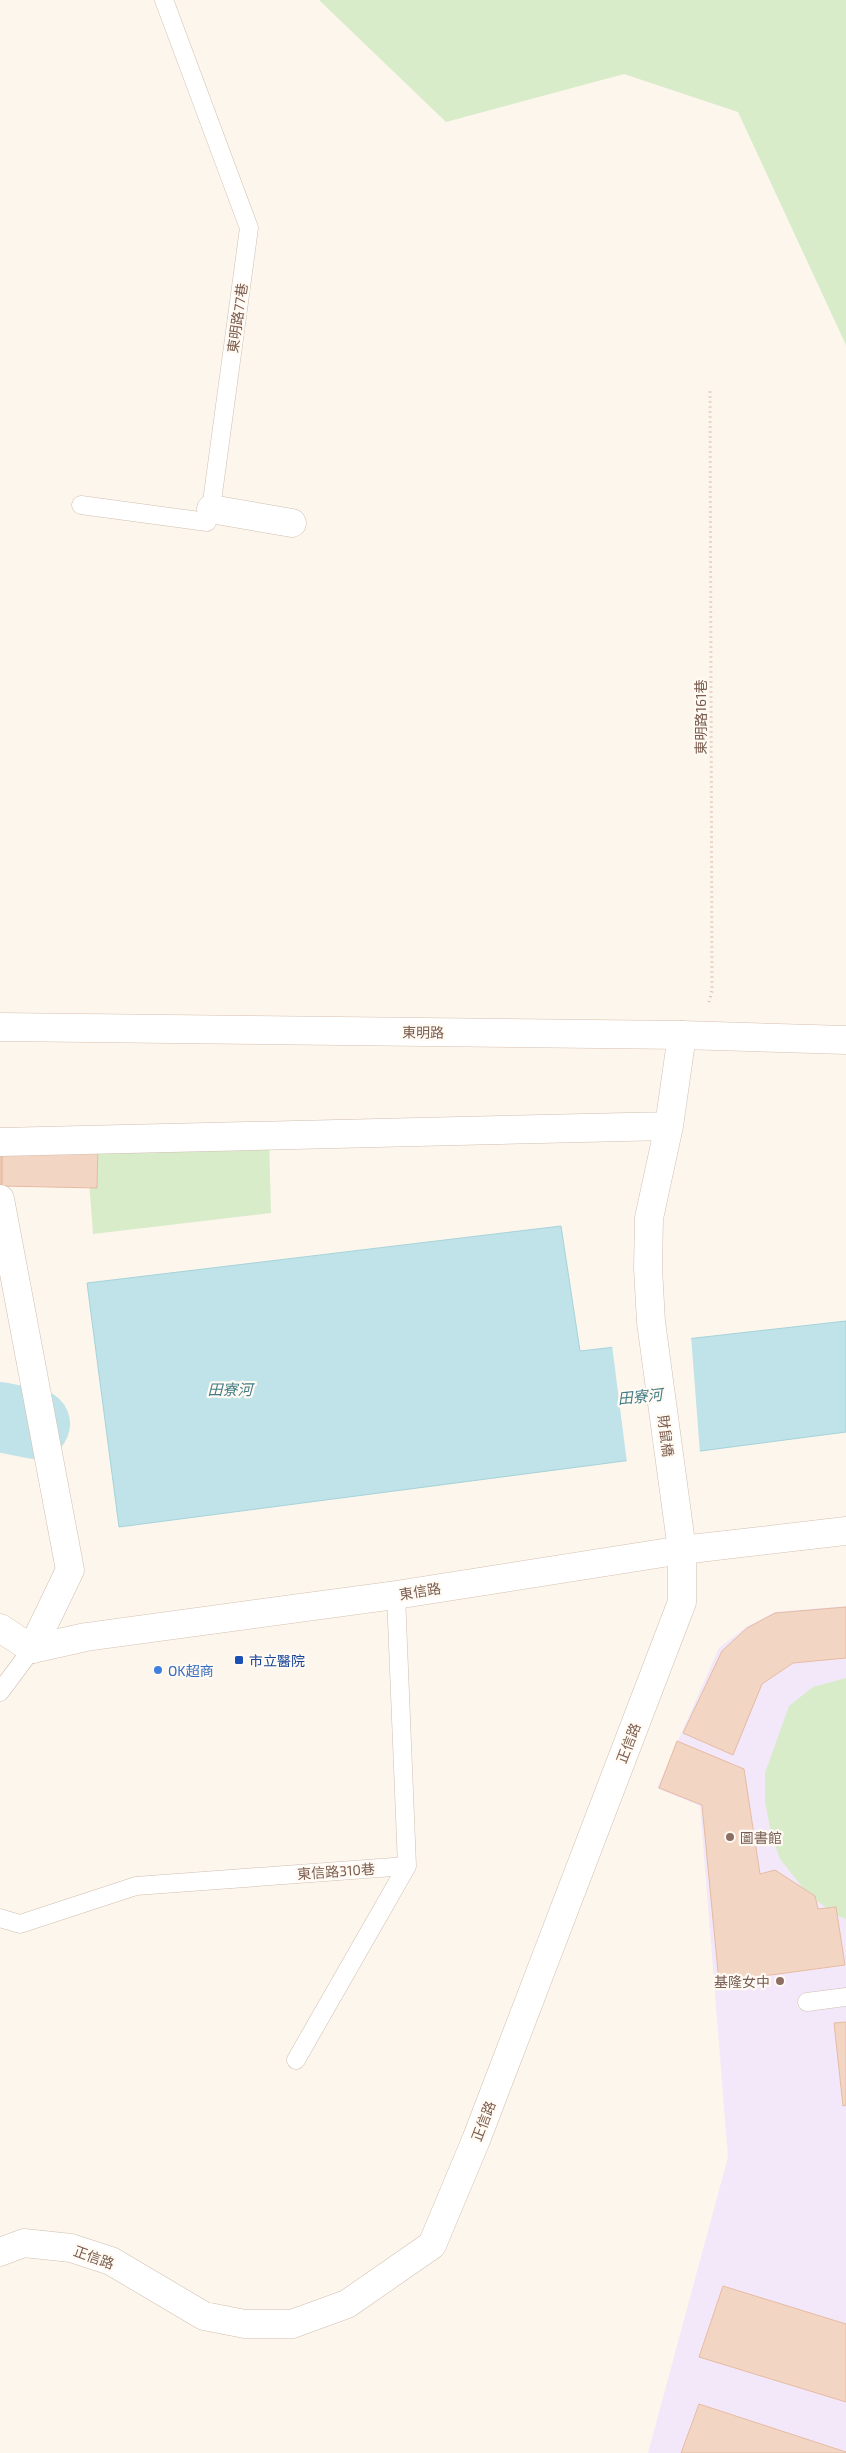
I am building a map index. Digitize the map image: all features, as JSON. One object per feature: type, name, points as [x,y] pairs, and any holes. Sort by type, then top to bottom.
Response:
[{"type":"street","points":[[210,508],[292,523]]},
{"type":"street","name":"東明路","points":[[0,1027],[682,1035],[846,1040]]},
{"type":"street","name":"財鼠橋","points":[[682,1035],[669,1126],[650,1218],[648,1268],[651,1322],[682,1550]]},
{"type":"street","points":[[0,1142],[669,1126]]},
{"type":"street","points":[[0,1199],[70,1570],[32,1649],[0,1628]]},
{"type":"street","name":"東信路","points":[[32,1649],[86,1637],[396,1595],[682,1550],[846,1531]]},
{"type":"street","name":"正信路","points":[[0,2252],[24,2243],[71,2248],[111,2261],[204,2316],[245,2324],[292,2324],[347,2304],[432,2245],[476,2140],[682,1602],[682,1550]]},
{"type":"lane","name":"東明路77巷","points":[[164,0],[249,228],[210,508]]},
{"type":"lane","points":[[80,505],[207,522],[210,508]]},
{"type":"lane","points":[[296,2060],[406,1866],[396,1595]]},
{"type":"lane","points":[[0,1692],[32,1649]]},
{"type":"lane","name":"東信路310巷","points":[[0,1918],[20,1924],[136,1886],[406,1866]]},
{"type":"lane","points":[[807,2002],[846,1997]]},
{"type":"path","name":"東明路161巷","points":[[682,1035],[706,1013],[712,991],[710,388]]},
{"type":"shaded area","name":"基隆女中","points":[[846,1606],[846,2453],[648,2453],[728,2157],[700,1806],[657,1788],[719,1648],[746,1627],[775,1612]]},
{"type":"green space","points":[[319,0],[846,0],[846,345],[738,112],[624,74],[446,122]]},
{"type":"green space","points":[[269,1135],[271,1213],[93,1234],[86,1140]]},
{"type":"green space","points":[[846,1678],[846,1919],[834,1914],[807,1893],[780,1859],[771,1834],[765,1801],[765,1773],[789,1706],[813,1687]]},
{"type":"water","name":"田寮河","points":[[561,1226],[580,1351],[846,1321],[846,1432],[119,1527],[87,1283]]},
{"type":"pier","points":[[691,1336],[700,1453],[627,1463],[612,1345]]},
{"type":"building","points":[[0,1141],[2,1141],[2,1186],[0,1186]]},
{"type":"building","points":[[2,1141],[98,1143],[97,1188],[2,1186]]},
{"type":"building","points":[[846,1607],[846,1658],[793,1663],[762,1684],[733,1755],[683,1733],[722,1651],[747,1628],[775,1613]]},
{"type":"building","name":"圖書館","points":[[677,1741],[744,1769],[760,1874],[775,1870],[815,1896],[818,1909],[836,1907],[845,1965],[719,1982],[702,1805],[659,1788]]},
{"type":"building","points":[[846,2022],[846,2105],[843,2106],[834,2023]]},
{"type":"building","points":[[723,2286],[846,2324],[846,2402],[699,2357]]},
{"type":"building","points":[[699,2404],[846,2452],[846,2453],[681,2453]]},
{"type":"waterway","name":"田寮河","points":[[0,1417],[35,1424]]},
{"type":"place","name":"市立醫院","points":[[239,1660]]},
{"type":"place","name":"OK超商","points":[[158,1670]]},
{"type":"place","name":"圖書館","points":[[730,1837]]},
{"type":"place","name":"基隆女中","points":[[780,1981]]}]
